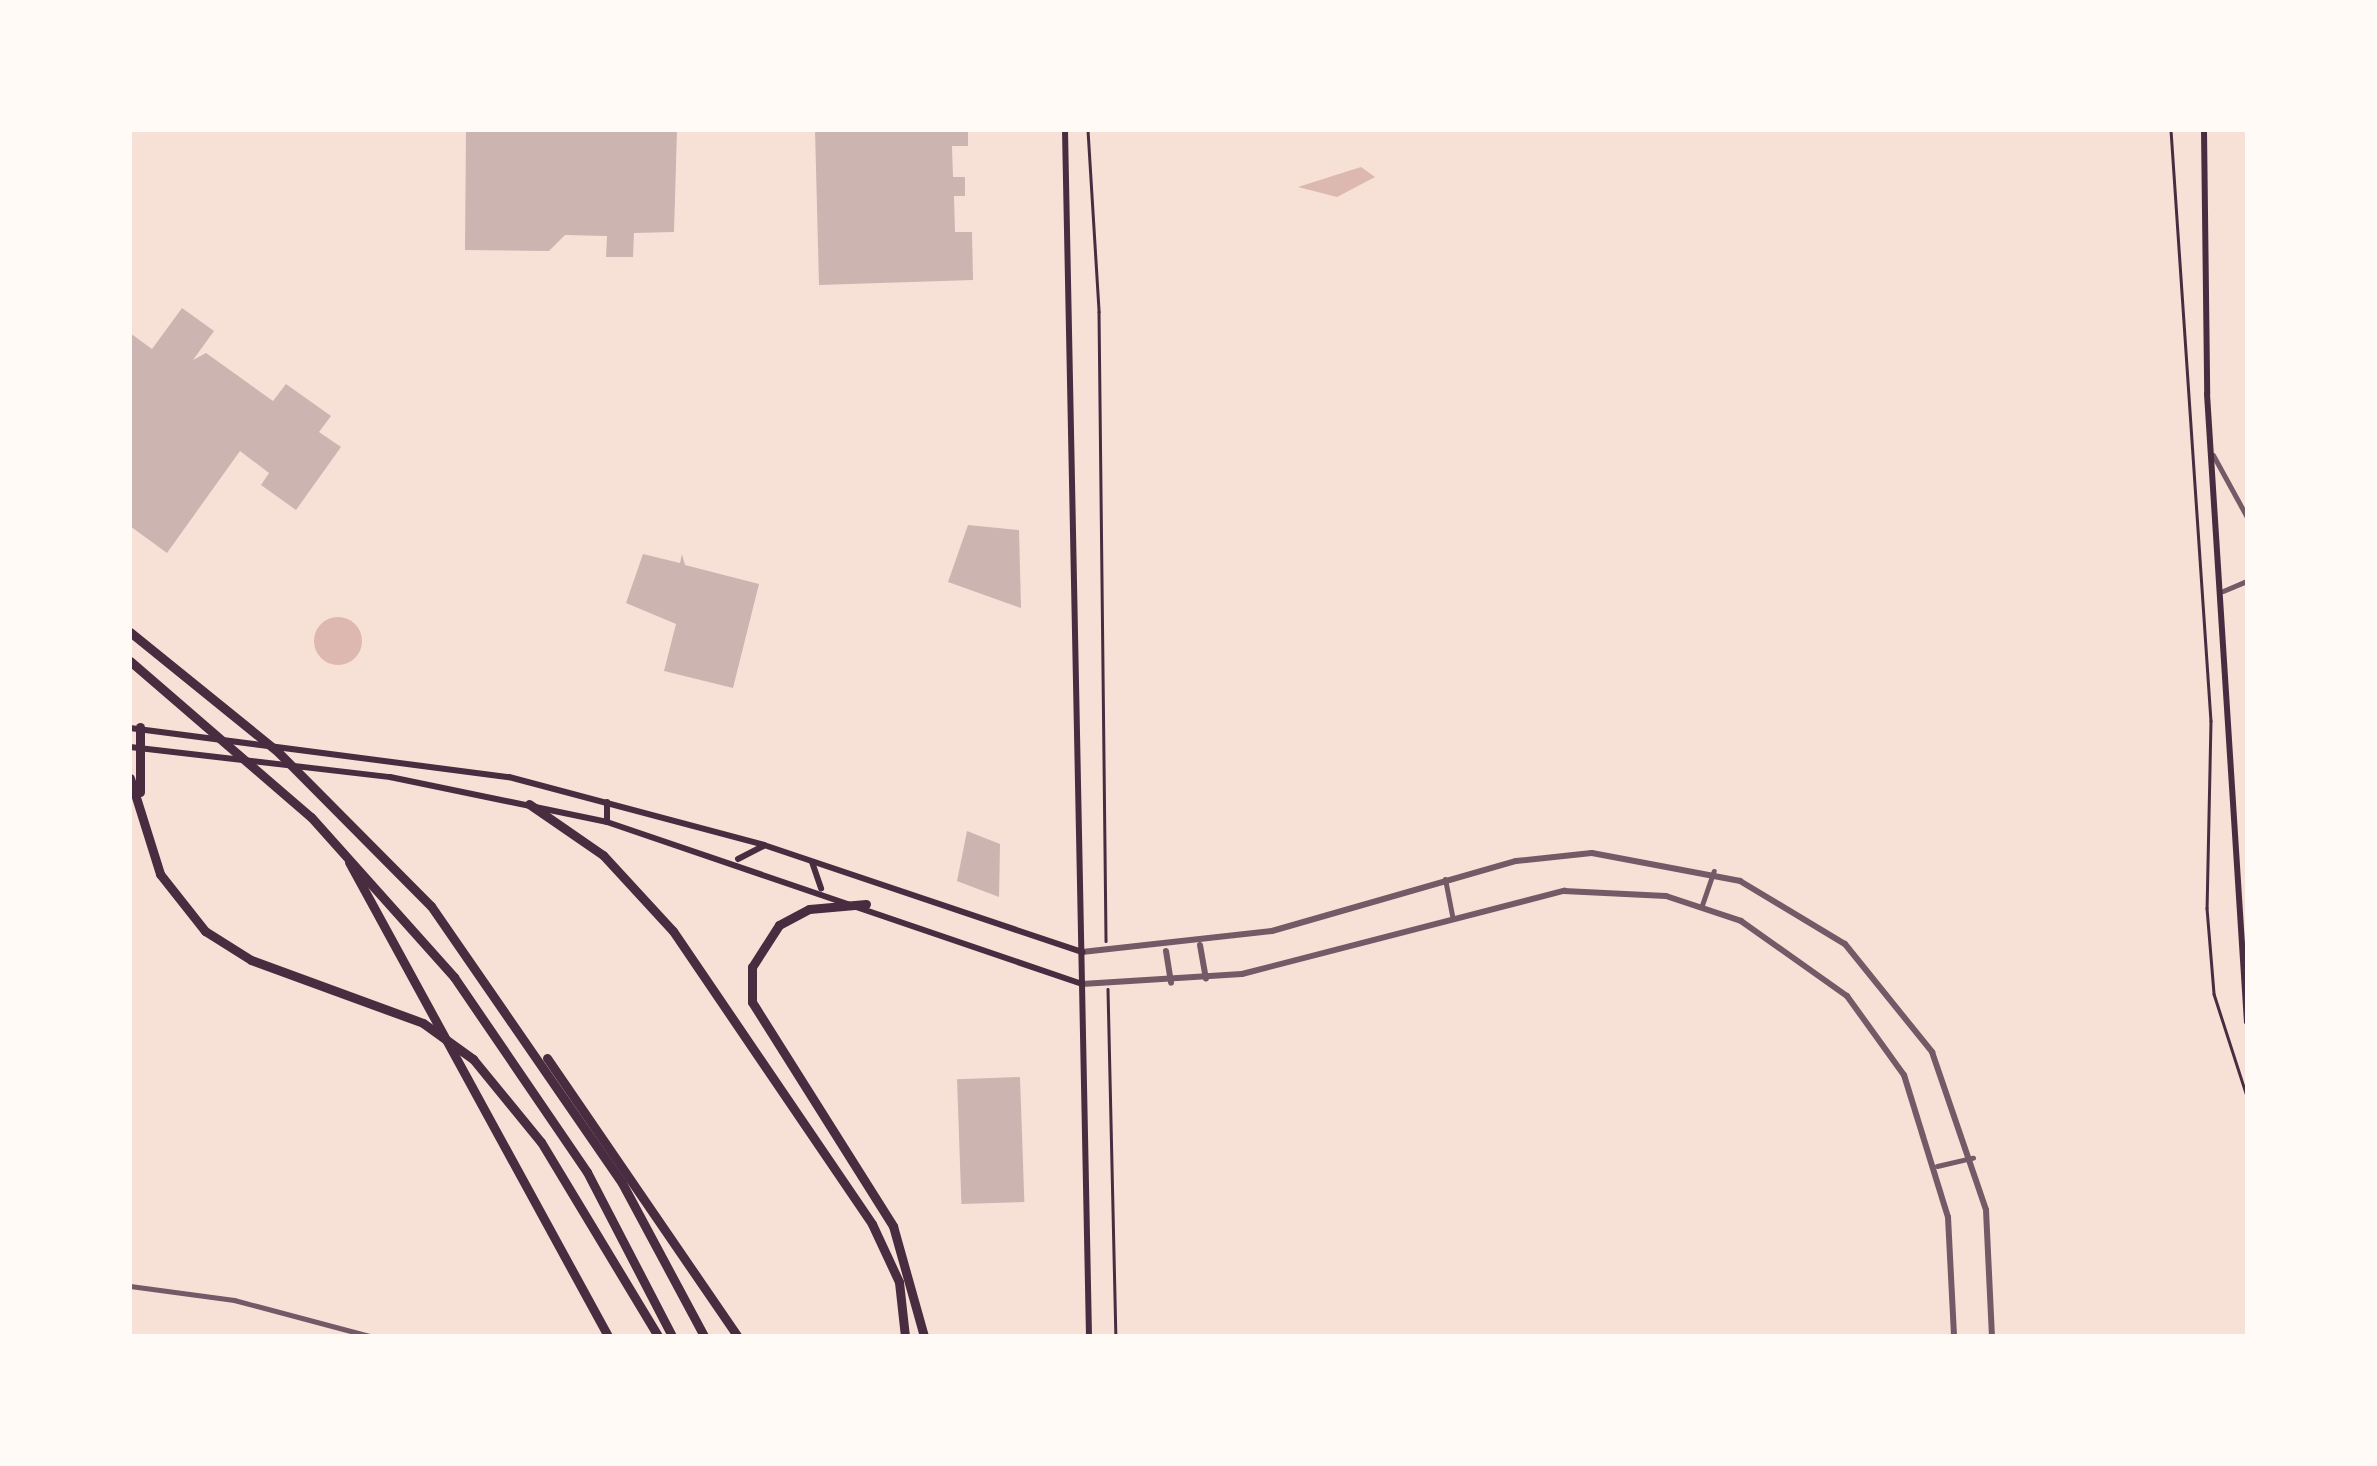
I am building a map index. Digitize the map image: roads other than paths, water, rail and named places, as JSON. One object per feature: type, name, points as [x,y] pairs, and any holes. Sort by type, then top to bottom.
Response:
[{"type":"highway","points":[[130,632],[263,740],[390,860],[580,1096],[736,1335]]},
{"type":"highway","points":[[130,661],[336,843],[522,1069],[672,1336]]},
{"type":"highway","points":[[135,727],[142,820]]},
{"type":"highway","points":[[130,778],[167,886],[216,940],[423,1023],[481,1067],[541,1142],[658,1336]]},
{"type":"highway","points":[[529,804],[603,855],[673,930],[872,1224],[899,1282],[905,1336]]},
{"type":"highway","points":[[336,843],[406,954],[608,1336]]},
{"type":"highway","points":[[866,904],[809,909],[778,925],[752,967],[752,1002],[892,1226],[924,1336]]},
{"type":"highway","points":[[528,1036],[704,1336]]},
{"type":"main road","points":[[1064,130],[1089,1336]]},
{"type":"main road","points":[[2204,130],[2212,452],[2247,1022]]},
{"type":"main road","points":[[135,727],[284,742],[607,802],[764,846],[1082,952]]},
{"type":"main road","points":[[134,748],[314,769],[529,804],[607,822],[737,860],[1082,984]]},
{"type":"main road","points":[[607,802],[607,822]]},
{"type":"main road","points":[[607,822],[626,807]]},
{"type":"main road","points":[[737,860],[764,846]]},
{"type":"main road","points":[[812,862],[822,889]]},
{"type":"street","points":[[2212,452],[2247,517]]},
{"type":"street","points":[[2223,591],[2247,581]]},
{"type":"street","points":[[1082,952],[1162,950],[1201,944],[1445,880],[1592,853],[1714,872],[1812,918],[1878,976],[1932,1052],[1973,1158],[1986,1210],[1992,1336]]},
{"type":"street","points":[[1702,905],[1714,872]]},
{"type":"street","points":[[1445,880],[1452,915]]},
{"type":"street","points":[[1082,984],[1170,984],[1209,979],[1452,915],[1564,891],[1702,905],[1776,939],[1847,996],[1904,1075],[1937,1166],[1954,1336]]},
{"type":"street","points":[[1201,944],[1197,963],[1209,979]]},
{"type":"street","points":[[1162,950],[1174,957],[1170,984]]},
{"type":"street","points":[[1937,1166],[1973,1158]]},
{"type":"street","points":[[130,1286],[234,1300],[370,1336]]}]
